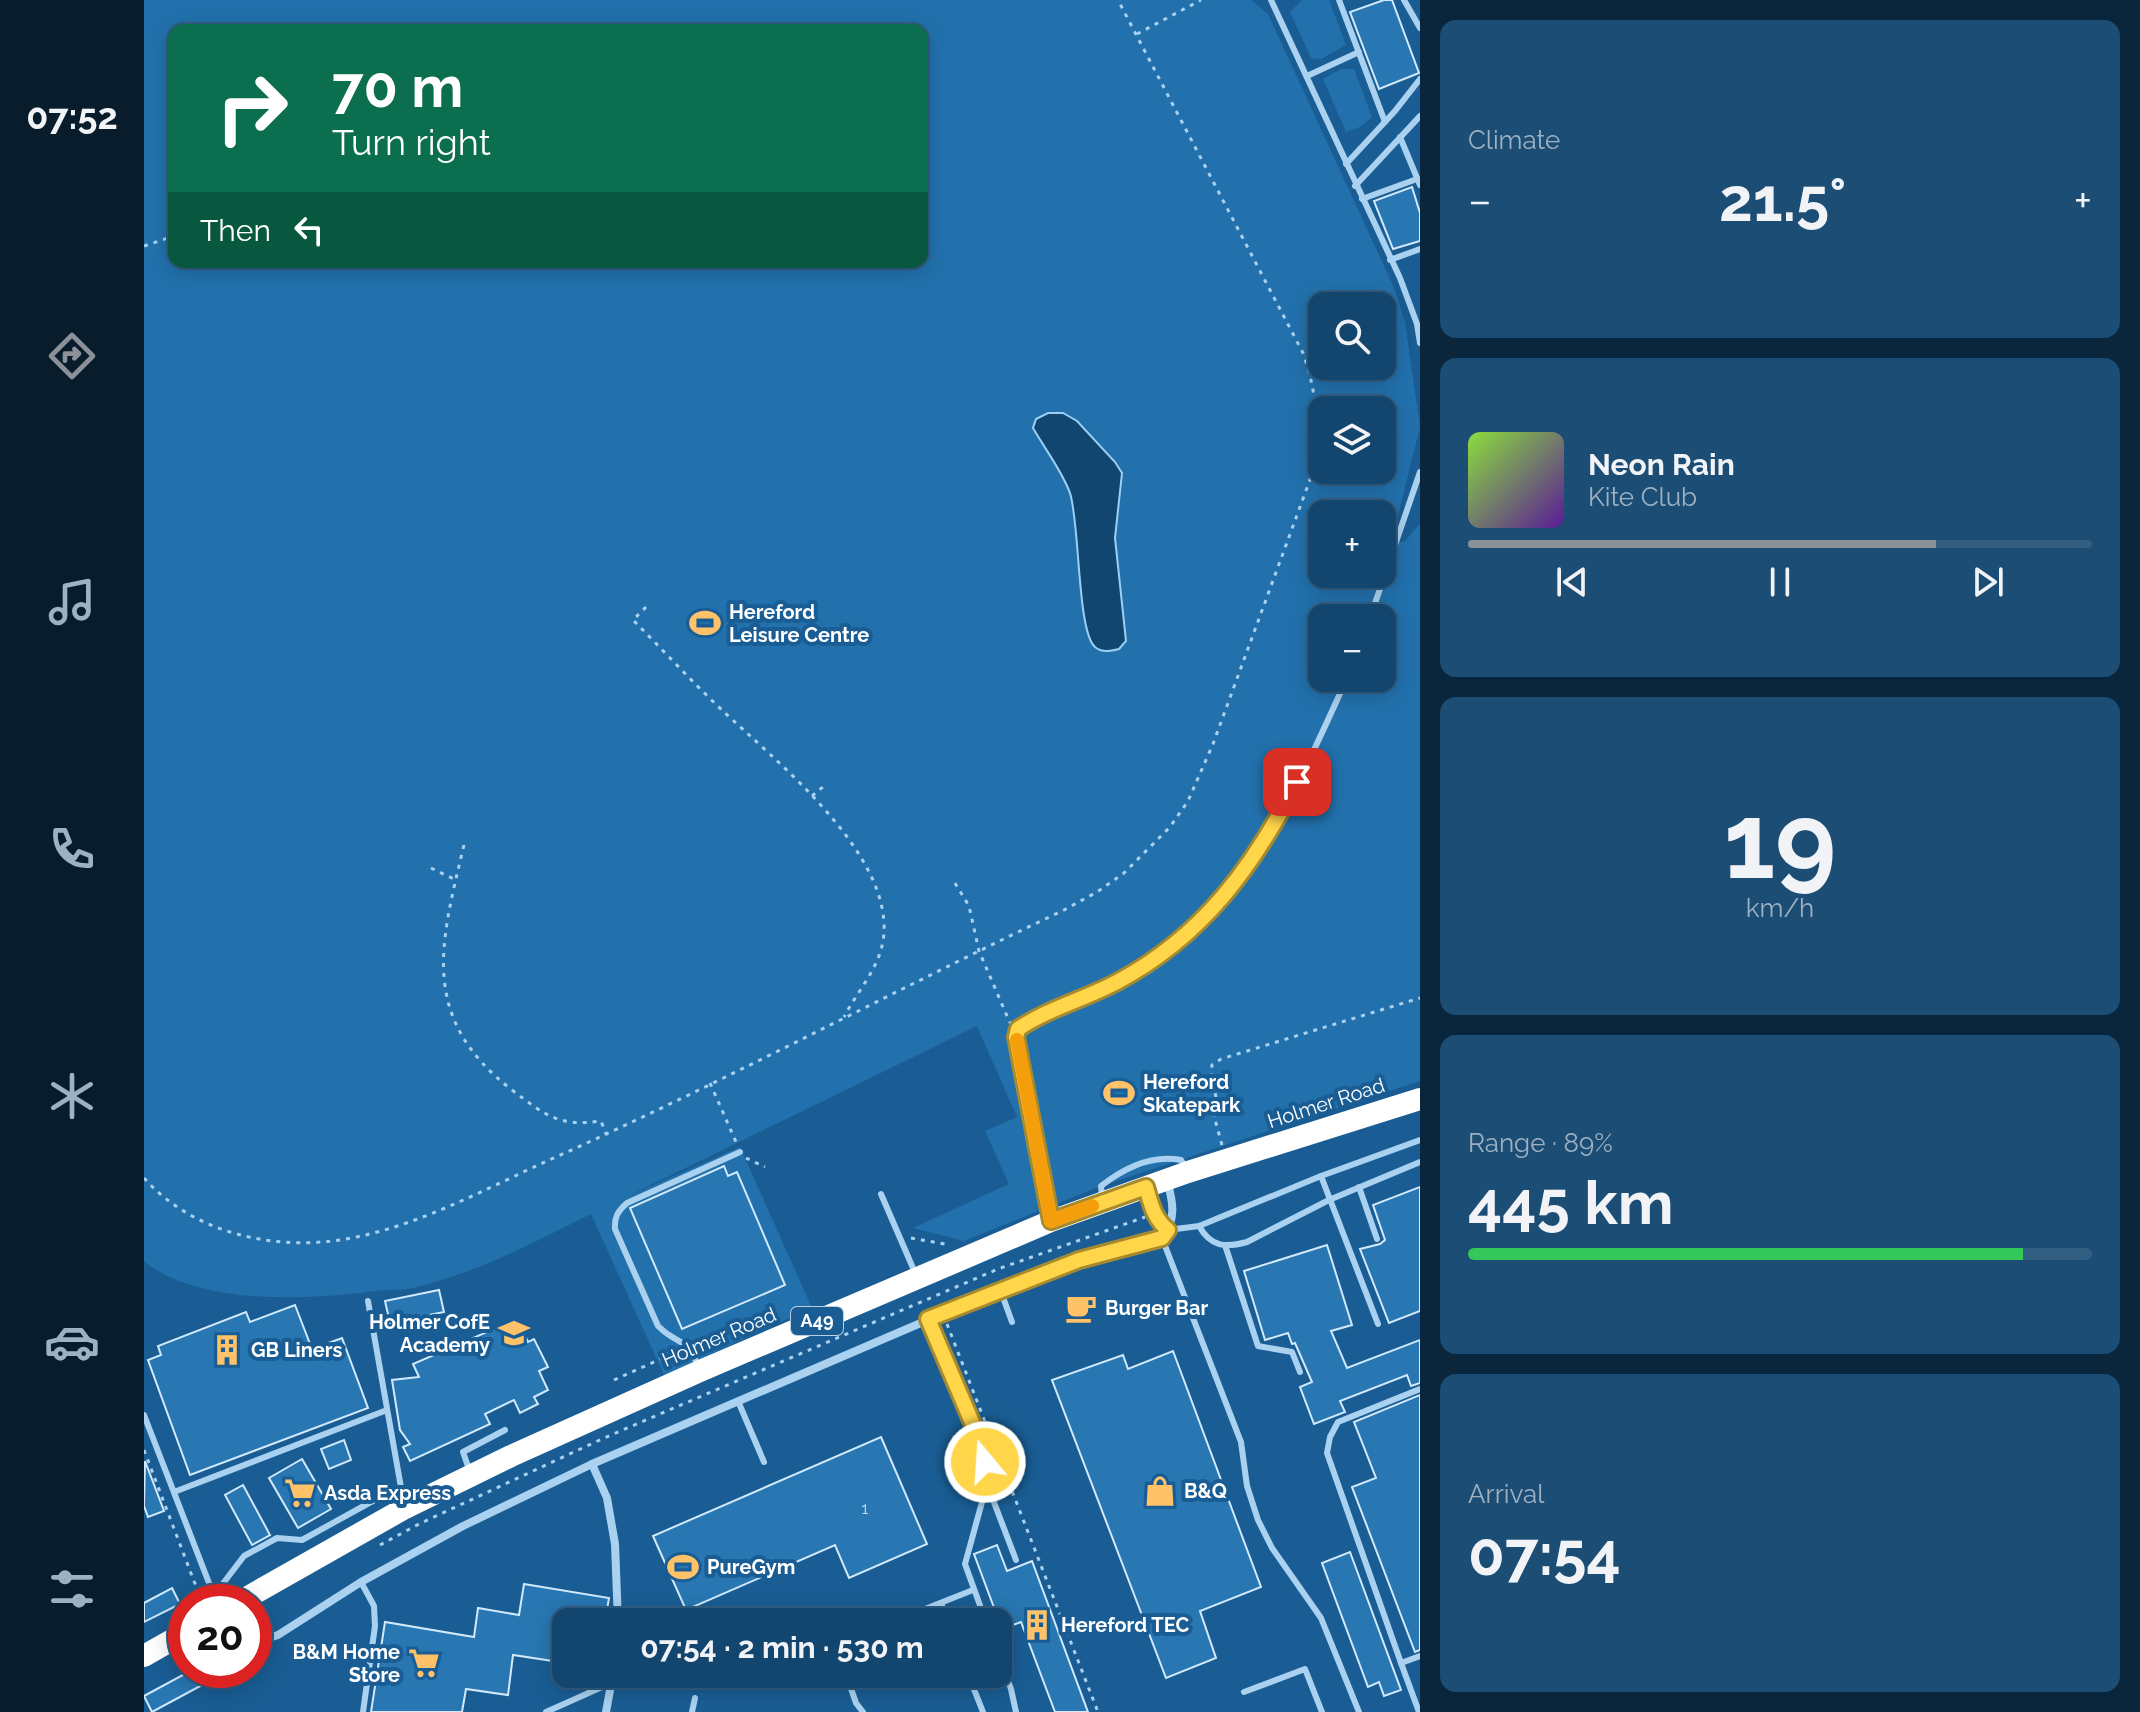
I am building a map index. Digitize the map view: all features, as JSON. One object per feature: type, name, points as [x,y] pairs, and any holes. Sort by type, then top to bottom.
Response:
[{"type":"highway","name":"Holmer Road","points":[[268,1584],[404,1500],[471,1476],[700,1371],[1051,1221],[1226,1160],[1420,1099]]},
{"type":"highway","points":[[144,1656],[168,1642]]},
{"type":"street","points":[[1167,1180],[1154,1214],[1168,1230]]},
{"type":"street","points":[[272,1637],[361,1582],[463,1526],[592,1464],[1000,1289],[1079,1260],[1162,1238],[1174,1211],[1167,1180]]},
{"type":"street","points":[[592,1464],[607,1498],[615,1544],[617,1608]]},
{"type":"street","points":[[606,1712],[611,1688]]},
{"type":"lane","points":[[1284,0],[1273,2],[1418,324],[1420,343]]},
{"type":"lane","points":[[1339,0],[1385,122]]},
{"type":"lane","points":[[1404,0],[1420,28]]},
{"type":"lane","points":[[1307,76],[1359,52]]},
{"type":"lane","points":[[1346,164],[1420,79]]},
{"type":"lane","points":[[1355,186],[1420,116]]},
{"type":"lane","points":[[1362,199],[1418,182],[1400,137]]},
{"type":"lane","points":[[1390,260],[1420,249]]},
{"type":"lane","points":[[1375,604],[1420,472]]},
{"type":"lane","points":[[1051,1221],[1016,1037],[1018,1029],[1116,983],[1154,961],[1201,922],[1233,887],[1275,825],[1341,692]]},
{"type":"lane","points":[[1168,1230],[1199,1226],[1420,1140]]},
{"type":"lane","points":[[700,1371],[688,1345],[667,1335],[658,1326],[615,1229],[614,1220],[627,1203],[740,1152]]},
{"type":"lane","points":[[1102,1203],[1101,1186],[1120,1171],[1163,1156],[1181,1160],[1167,1180]]},
{"type":"lane","points":[[1199,1226],[1213,1243],[1247,1242],[1329,1200],[1420,1162]]},
{"type":"lane","points":[[1321,1176],[1378,1324]]},
{"type":"lane","points":[[1359,1187],[1377,1239]]},
{"type":"lane","points":[[881,1194],[917,1279]]},
{"type":"lane","points":[[1162,1238],[1241,1442],[1247,1486],[1258,1520],[1272,1548],[1321,1618],[1359,1712]]},
{"type":"lane","points":[[1225,1245],[1258,1346],[1292,1352],[1300,1372]]},
{"type":"lane","points":[[1000,1289],[1012,1322]]},
{"type":"lane","points":[[368,1301],[404,1500]]},
{"type":"lane","points":[[928,1319],[980,1441],[987,1484],[1016,1560]]},
{"type":"lane","points":[[1420,1389],[1338,1422],[1330,1437],[1327,1453],[1420,1712]]},
{"type":"lane","points":[[738,1401],[764,1462]]},
{"type":"lane","points":[[174,1492],[387,1410]]},
{"type":"lane","points":[[144,1415],[211,1584]]},
{"type":"lane","points":[[471,1476],[463,1452],[505,1430]]},
{"type":"lane","points":[[980,1608],[965,1564],[987,1484]]},
{"type":"lane","points":[[223,1584],[244,1556],[277,1538],[302,1540],[391,1491],[404,1500]]},
{"type":"lane","points":[[361,1582],[374,1606],[375,1626],[363,1712]]},
{"type":"lane","points":[[928,1608],[973,1590]]},
{"type":"lane","points":[[941,1603],[943,1608]]},
{"type":"lane","points":[[1401,1663],[1420,1656]]},
{"type":"lane","points":[[1244,1692],[1305,1669],[1322,1712]]},
{"type":"lane","points":[[546,1712],[592,1688]]},
{"type":"lane","points":[[851,1688],[863,1712]]},
{"type":"lane","points":[[974,1688],[983,1712]]},
{"type":"lane","points":[[1011,1688],[1016,1712]]},
{"type":"lane","points":[[692,1712],[695,1698]]},
{"type":"path","points":[[144,1178],[183,1210],[216,1228],[279,1242],[334,1241],[417,1219],[606,1134],[1064,910],[1124,873],[1170,827],[1188,801],[1213,744],[1311,477],[1318,445],[1317,409],[1312,379],[1303,353],[1118,0]]},
{"type":"path","points":[[1136,35],[1201,0]]},
{"type":"path","points":[[144,246],[168,238]]},
{"type":"path","points":[[646,607],[633,620],[812,796],[845,835],[868,873],[881,902],[885,926],[879,960],[844,1017]]},
{"type":"path","points":[[812,796],[824,786]]},
{"type":"path","points":[[464,845],[443,946],[443,978],[449,1008],[461,1037],[481,1062],[539,1111],[573,1125],[601,1121],[606,1134]]},
{"type":"path","points":[[431,868],[456,880]]},
{"type":"path","points":[[955,883],[969,906],[979,951],[1016,1037]]},
{"type":"path","points":[[883,914],[893,915]]},
{"type":"path","points":[[1226,1160],[1214,1116],[1218,1107],[1212,1065],[1221,1059],[1420,998]]},
{"type":"path","points":[[710,1083],[740,1152],[749,1161],[765,1167]]},
{"type":"path","points":[[377,1546],[604,1438],[998,1269],[1154,1214]]},
{"type":"path","points":[[899,1236],[955,1245]]},
{"type":"path","points":[[942,1312],[1098,1712]]},
{"type":"path","points":[[614,1380],[665,1357],[679,1339]]},
{"type":"path","points":[[144,1450],[195,1584]]},
{"type":"shaded area","name":"Hereford Leisure Centre","points":[[144,0],[1251,0],[1268,14],[1396,292],[1308,292],[1308,380],[1396,380],[1396,293],[1405,322],[1420,427],[1396,524],[1396,500],[1308,500],[1308,588],[1396,588],[1396,543],[1405,541],[1420,524],[1420,1081],[1101,1186],[964,1241],[913,1228],[1009,1184],[985,1131],[1017,1117],[977,1026],[626,1197],[740,1147],[812,1308],[664,1375],[591,1214],[484,1265],[406,1289],[287,1297],[223,1293],[167,1276],[144,1261]]},
{"type":"shaded area","points":[[1302,0],[1329,0],[1346,45],[1321,59],[1311,58],[1290,12]]},
{"type":"shaded area","points":[[1341,69],[1354,69],[1372,117],[1360,127],[1346,132],[1323,79]]},
{"type":"shaded area","points":[[1048,413],[1063,413],[1077,421],[1122,473],[1115,538],[1126,641],[1119,649],[1101,650],[1089,637],[1070,493],[1033,428],[1036,419]]},
{"type":"building","points":[[1392,0],[1419,73],[1379,89],[1350,12]]},
{"type":"building","points":[[1412,187],[1420,213],[1420,241],[1393,249],[1374,201]]},
{"type":"building","points":[[724,1166],[728,1176],[737,1172],[785,1285],[682,1329],[630,1208]]},
{"type":"building","points":[[1420,1187],[1420,1311],[1389,1323],[1360,1249],[1385,1240],[1373,1205]]},
{"type":"building","points":[[1327,1245],[1352,1325],[1331,1331],[1347,1368],[1420,1340],[1420,1383],[1411,1386],[1407,1375],[1340,1401],[1345,1412],[1314,1424],[1300,1387],[1312,1382],[1295,1343],[1292,1344],[1288,1333],[1265,1340],[1244,1271]]},
{"type":"building","points":[[439,1290],[444,1312],[390,1323],[385,1301]]},
{"type":"building","points":[[295,1305],[312,1349],[342,1338],[368,1408],[190,1475],[148,1360],[161,1355],[158,1346],[246,1312],[250,1322]]},
{"type":"building","points":[[510,1322],[513,1328],[520,1325],[528,1342],[534,1339],[548,1367],[539,1371],[548,1390],[534,1397],[538,1404],[520,1413],[514,1400],[485,1414],[490,1424],[410,1461],[403,1447],[410,1444],[400,1430],[392,1380],[419,1377],[413,1364]]},
{"type":"building","name":"B&Q","points":[[1173,1351],[1261,1587],[1200,1611],[1216,1658],[1166,1678],[1052,1380],[1123,1355],[1128,1369]]},
{"type":"building","points":[[1420,1395],[1420,1650],[1415,1652],[1352,1487],[1376,1478],[1354,1422]]},
{"type":"building","points":[[881,1437],[927,1544],[849,1578],[835,1545],[685,1608],[653,1536]]},
{"type":"building","points":[[344,1440],[351,1460],[329,1469],[321,1449]]},
{"type":"building","name":"Asda Express","points":[[302,1459],[331,1509],[298,1528],[269,1478]]},
{"type":"building","points":[[145,1461],[164,1511],[148,1517],[144,1506]]},
{"type":"building","points":[[243,1485],[270,1535],[252,1545],[225,1495]]},
{"type":"building","name":"Hereford TEC","points":[[997,1545],[1007,1571],[1032,1561],[1088,1712],[1055,1712],[1021,1622],[1012,1625],[1012,1608],[994,1608],[974,1554]]},
{"type":"building","points":[[1350,1552],[1401,1690],[1384,1696],[1379,1682],[1368,1687],[1322,1563]]},
{"type":"building","points":[[524,1584],[609,1598],[607,1608],[552,1608],[552,1661],[513,1655],[508,1695],[466,1689],[462,1712],[371,1712],[385,1622],[474,1637],[478,1608],[519,1615]]},
{"type":"building","points":[[168,1590],[168,1610],[144,1622],[144,1603]]},
{"type":"building","points":[[168,1683],[168,1688],[197,1688],[152,1712],[144,1696]]},
{"type":"slow traffic","points":[[1017,1040],[1051,1221],[1092,1206]]},
{"type":"place","name":"Hereford Leisure Centre","points":[[705,623]]},
{"type":"place","name":"Hereford Skatepark","points":[[1119,1093]]},
{"type":"place","name":"Burger Bar","points":[[1081,1308]]},
{"type":"place","name":"Holmer CofE Academy","points":[[514,1333]]},
{"type":"place","name":"GB Liners","points":[[227,1350]]},
{"type":"place","name":"B&Q","points":[[1160,1491]]},
{"type":"place","name":"Asda Express","points":[[300,1493]]},
{"type":"place","name":"PureGym","points":[[683,1567]]},
{"type":"place","name":"Hereford TEC","points":[[1037,1625]]},
{"type":"place","name":"B&M Home Store","points":[[424,1663]]},
{"type":"route","points":[[985,1462],[980,1441],[928,1319],[1079,1260],[1162,1238],[1168,1230],[1154,1214],[1146,1187],[1051,1221],[1016,1037],[1018,1029],[1116,983],[1154,961],[1201,922],[1233,887],[1275,825],[1297,782]]}]
